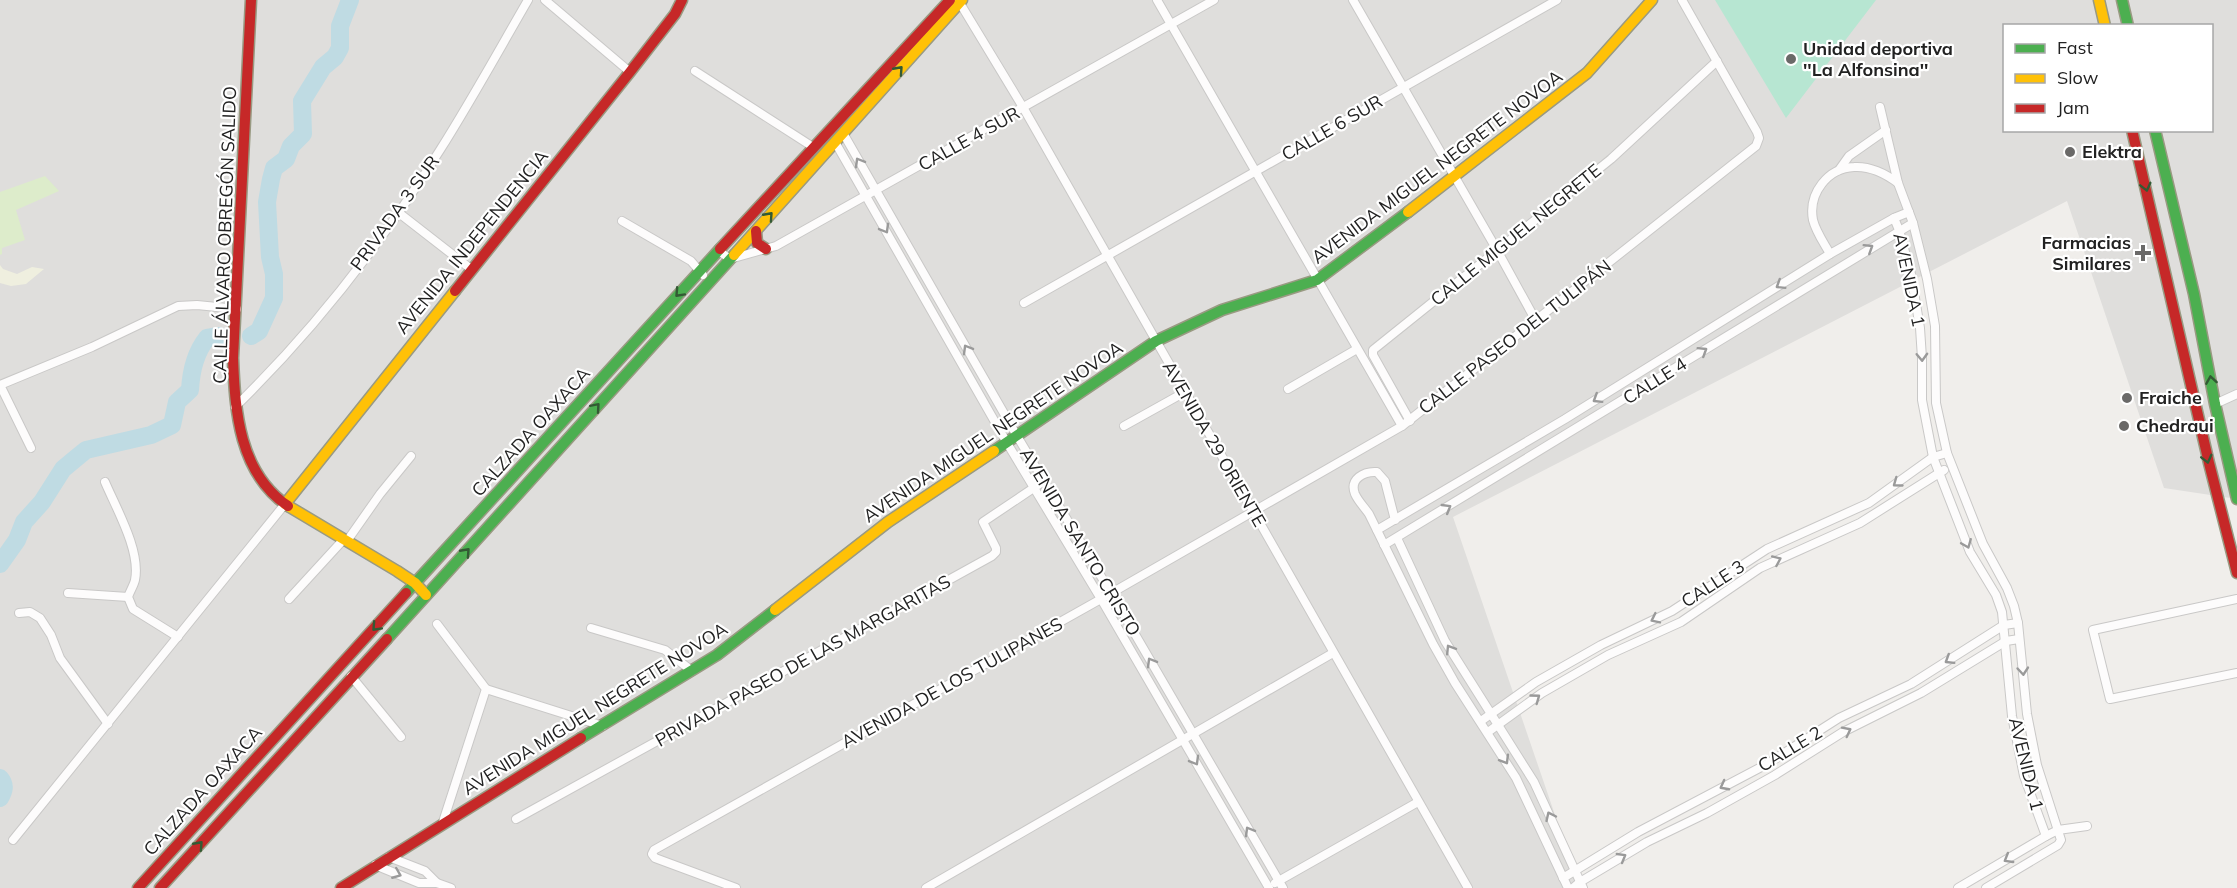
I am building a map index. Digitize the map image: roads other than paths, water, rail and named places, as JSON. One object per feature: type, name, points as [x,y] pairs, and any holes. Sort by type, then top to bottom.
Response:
[{"type":"main road","name":"CALLE ÁLVARO OBREGÓN SALIDO","points":[[251,0],[233,358],[235,407],[246,452],[255,473],[285,504],[415,583],[426,595]]},
{"type":"main road","name":"AVENIDA INDEPENDENCIA","points":[[285,504],[630,72],[675,14],[682,0]]},
{"type":"main road","name":"AVENIDA MIGUEL NEGRETE NOVOA","points":[[341,888],[717,656],[888,522],[1156,341],[1222,310],[1317,279],[1330,272],[1587,73],[1652,0]]},
{"type":"main road","points":[[2099,0],[2105,24]]},
{"type":"main road","points":[[2122,0],[2128,24]]},
{"type":"main road","name":"CALZADA OAXACA","points":[[160,888],[756,231],[843,133],[953,1]]},
{"type":"main road","name":"CALZADA OAXACA","points":[[138,888],[813,147],[953,1]]},
{"type":"main road","points":[[2132,132],[2188,366],[2203,444],[2237,573]]},
{"type":"main road","points":[[2155,132],[2194,294],[2215,404],[2237,499]]},
{"type":"main road","points":[[756,231],[757,243],[766,249]]},
{"type":"main road","points":[[329,678],[340,688]]},
{"type":"street","name":"PRIVADA 3 SUR","points":[[235,407],[303,336],[399,213],[441,150],[528,0]]},
{"type":"street","points":[[545,0],[630,72]]},
{"type":"street","points":[[1157,0],[1402,426]]},
{"type":"street","name":"CALLE 4 SUR","points":[[730,259],[776,246],[1024,109],[1214,0]]},
{"type":"street","points":[[1353,0],[1536,321]]},
{"type":"street","name":"CALLE 6 SUR","points":[[1024,303],[1557,0]]},
{"type":"street","points":[[1682,0],[1717,61]]},
{"type":"street","name":"AVENIDA 29 ORIENTE","points":[[953,1],[1024,109],[1468,888]]},
{"type":"street","name":"CALLE PASEO DEL TULIPÁN","points":[[1252,511],[1410,421],[1756,146],[1760,138],[1717,61]]},
{"type":"street","name":"CALLE MIGUEL NEGRETE","points":[[1410,421],[1372,355],[1373,350],[1611,159],[1717,61]]},
{"type":"street","points":[[695,70],[813,147]]},
{"type":"street","points":[[1880,107],[1898,183],[1909,212]]},
{"type":"street","points":[[1830,254],[1814,220],[1815,196],[1820,185],[1839,170],[1849,156],[1886,130]]},
{"type":"street","name":"AVENIDA SANTO CRISTO","points":[[843,133],[982,375],[1033,487],[1101,599],[1268,888]]},
{"type":"street","name":"AVENIDA SANTO CRISTO","points":[[835,142],[972,381],[1044,481],[1281,885]]},
{"type":"street","points":[[1839,170],[1855,166],[1872,169],[1887,175],[1898,183]]},
{"type":"street","name":"AVENIDA 1","points":[[2046,836],[2022,766],[2012,716],[2004,625],[1996,595],[1970,552],[1933,457],[1922,400],[1923,358],[1920,328],[1911,274],[1894,218],[1909,212],[1935,326],[1936,403],[1947,453],[1986,552],[2007,588],[2018,623],[2027,714],[2037,765],[2058,830]]},
{"type":"street","points":[[399,213],[471,269]]},
{"type":"street","name":"CALLE 4","points":[[1377,530],[1565,419],[1830,254],[1894,218]]},
{"type":"street","points":[[622,221],[691,261],[708,283]]},
{"type":"street","name":"CALLE 4","points":[[1384,545],[1899,230],[1913,224]]},
{"type":"street","points":[[719,251],[730,259]]},
{"type":"street","points":[[914,279],[923,273]]},
{"type":"street","points":[[31,448],[0,385],[92,347],[178,306],[197,305],[237,309]]},
{"type":"street","points":[[1678,348],[1686,362]]},
{"type":"street","points":[[1288,389],[1358,349]]},
{"type":"street","points":[[972,381],[982,375]]},
{"type":"street","points":[[1124,426],[1185,392]]},
{"type":"street","points":[[2215,404],[2237,394]]},
{"type":"street","name":"CALLE 3","points":[[1481,721],[1545,677],[1602,645],[1672,611],[1767,549],[1869,503],[1933,457],[1947,453]]},
{"type":"street","points":[[289,599],[345,540],[411,456]]},
{"type":"street","name":"CALLE 3","points":[[1488,732],[1552,687],[1608,655],[1681,622],[1760,568],[1860,523],[1939,471],[1951,468]]},
{"type":"street","points":[[1395,520],[1385,481],[1377,472],[1362,474],[1353,486],[1355,495],[1369,514],[1433,645],[1516,777],[1568,888]]},
{"type":"street","name":"PRIVADA PASEO DE LAS MARGARITAS","points":[[516,819],[992,556],[996,548],[983,522],[1044,481]]},
{"type":"street","points":[[105,482],[120,516],[133,555],[135,579],[128,597],[133,609],[178,637]]},
{"type":"street","points":[[13,840],[285,504]]},
{"type":"street","name":"AVENIDA DE LOS TULIPANES","points":[[735,888],[655,858],[652,854],[665,844],[1101,599],[1252,511]]},
{"type":"street","points":[[1397,538],[1444,641],[1534,782],[1575,871],[1579,886]]},
{"type":"street","points":[[1701,592],[1709,602]]},
{"type":"street","points":[[68,593],[128,597]]},
{"type":"street","points":[[2237,599],[2092,630],[2110,699],[2237,673]]},
{"type":"street","points":[[18,613],[30,612],[40,618],[51,635],[60,658],[108,724]]},
{"type":"street","name":"CALLE 2","points":[[1563,878],[1638,832],[1767,764],[1839,718],[1911,684],[2004,625],[2018,623]]},
{"type":"street","points":[[437,624],[486,689],[603,726]]},
{"type":"street","points":[[591,628],[665,650],[692,671]]},
{"type":"street","name":"CALLE 2","points":[[1579,886],[1647,842],[1775,776],[1843,732],[1921,693],[2006,641],[2019,639]]},
{"type":"street","points":[[926,888],[1333,653]]},
{"type":"street","points":[[351,676],[401,737]]},
{"type":"street","points":[[441,825],[486,689]]},
{"type":"street","points":[[1767,764],[1775,776]]},
{"type":"street","points":[[1268,888],[1281,885],[1418,802]]},
{"type":"street","points":[[1958,888],[2058,830],[2087,826]]},
{"type":"street","points":[[1986,888],[2058,845],[2061,840],[2058,830]]},
{"type":"street","points":[[389,857],[424,871],[437,883]]},
{"type":"street","points":[[375,865],[419,883],[437,883],[451,888]]},
{"type":"waterway","points":[[251,336],[259,331],[274,298],[267,202],[274,168],[286,159],[291,146],[303,134],[302,101],[323,67],[335,57],[340,48],[340,26],[350,0]]},
{"type":"waterway","points":[[0,564],[17,540],[24,522],[42,502],[63,469],[86,450],[151,435],[172,425],[177,402],[190,390],[199,350],[207,338],[219,336]]},
{"type":"waterway","points":[[0,778],[4,788],[0,798]]},
{"type":"place","name":"Unidad deportiva ''La Alfonsina''","points":[[1791,59]]},
{"type":"place","name":"Elektra","points":[[2070,152]]},
{"type":"place","name":"Farmacias Similares","points":[[2143,253]]},
{"type":"place","name":"Fraiche","points":[[2127,398]]},
{"type":"place","name":"Chedraui","points":[[2124,426]]}]
